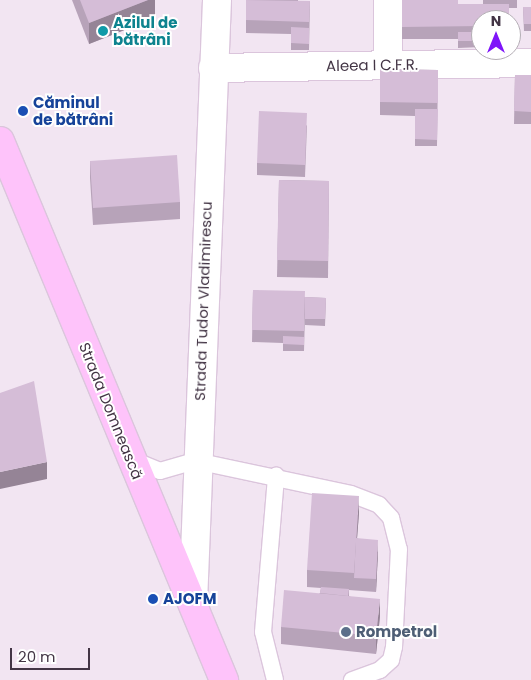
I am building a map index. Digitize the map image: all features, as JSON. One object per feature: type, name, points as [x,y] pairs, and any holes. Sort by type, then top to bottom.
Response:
[{"type":"main road","name":"Strada Domnească","points":[[0,141],[130,458],[192,603],[218,678]]},
{"type":"street","name":"Strada Tudor Vladimirescu","points":[[192,603],[196,461],[216,0]]},
{"type":"street","points":[[388,0],[388,65]]},
{"type":"street","name":"Aleea I C.F.R.","points":[[213,68],[531,63]]},
{"type":"lane","points":[[130,458],[160,471],[196,461],[276,476],[379,505],[398,534],[391,660],[380,670],[352,680]]},
{"type":"lane","points":[[275,680],[263,632],[276,476]]},
{"type":"building","points":[[80,0],[148,0],[89,23]]},
{"type":"building","points":[[246,0],[310,1],[309,22],[246,20]]},
{"type":"building","points":[[402,0],[458,0],[458,4],[509,4],[509,10],[471,10],[471,26],[402,27]]},
{"type":"building","points":[[523,7],[531,7],[531,24],[524,24]]},
{"type":"building","points":[[291,27],[309,28],[309,44],[291,43]]},
{"type":"building","points":[[458,32],[471,32],[471,41],[458,41]]},
{"type":"building","points":[[380,69],[438,70],[438,103],[380,102]]},
{"type":"building","points":[[515,75],[531,75],[531,112],[514,111]]},
{"type":"building","points":[[415,109],[438,109],[437,140],[415,139]]},
{"type":"building","points":[[259,111],[307,113],[305,165],[257,163]]},
{"type":"building","points":[[177,155],[180,202],[93,208],[90,161]]},
{"type":"building","points":[[279,180],[329,181],[328,261],[277,260]]},
{"type":"building","points":[[253,290],[305,291],[304,331],[252,330]]},
{"type":"building","points":[[305,297],[326,298],[325,319],[305,319]]},
{"type":"building","points":[[283,336],[304,337],[304,345],[283,344]]},
{"type":"building","points":[[34,381],[47,462],[0,472],[0,393]]},
{"type":"building","points":[[312,493],[359,496],[354,573],[307,570]]},
{"type":"building","points":[[356,538],[378,540],[376,579],[354,578]]},
{"type":"building","points":[[321,587],[349,589],[348,596],[320,593]]},
{"type":"building","points":[[284,590],[380,599],[376,636],[281,627]]},
{"type":"place","name":"Azilul de bătrâni","points":[[103,31]]},
{"type":"place","name":"Căminul de bătrâni","points":[[23,111]]},
{"type":"place","name":"AJOFM","points":[[153,599]]},
{"type":"place","name":"Rompetrol","points":[[346,632]]}]
